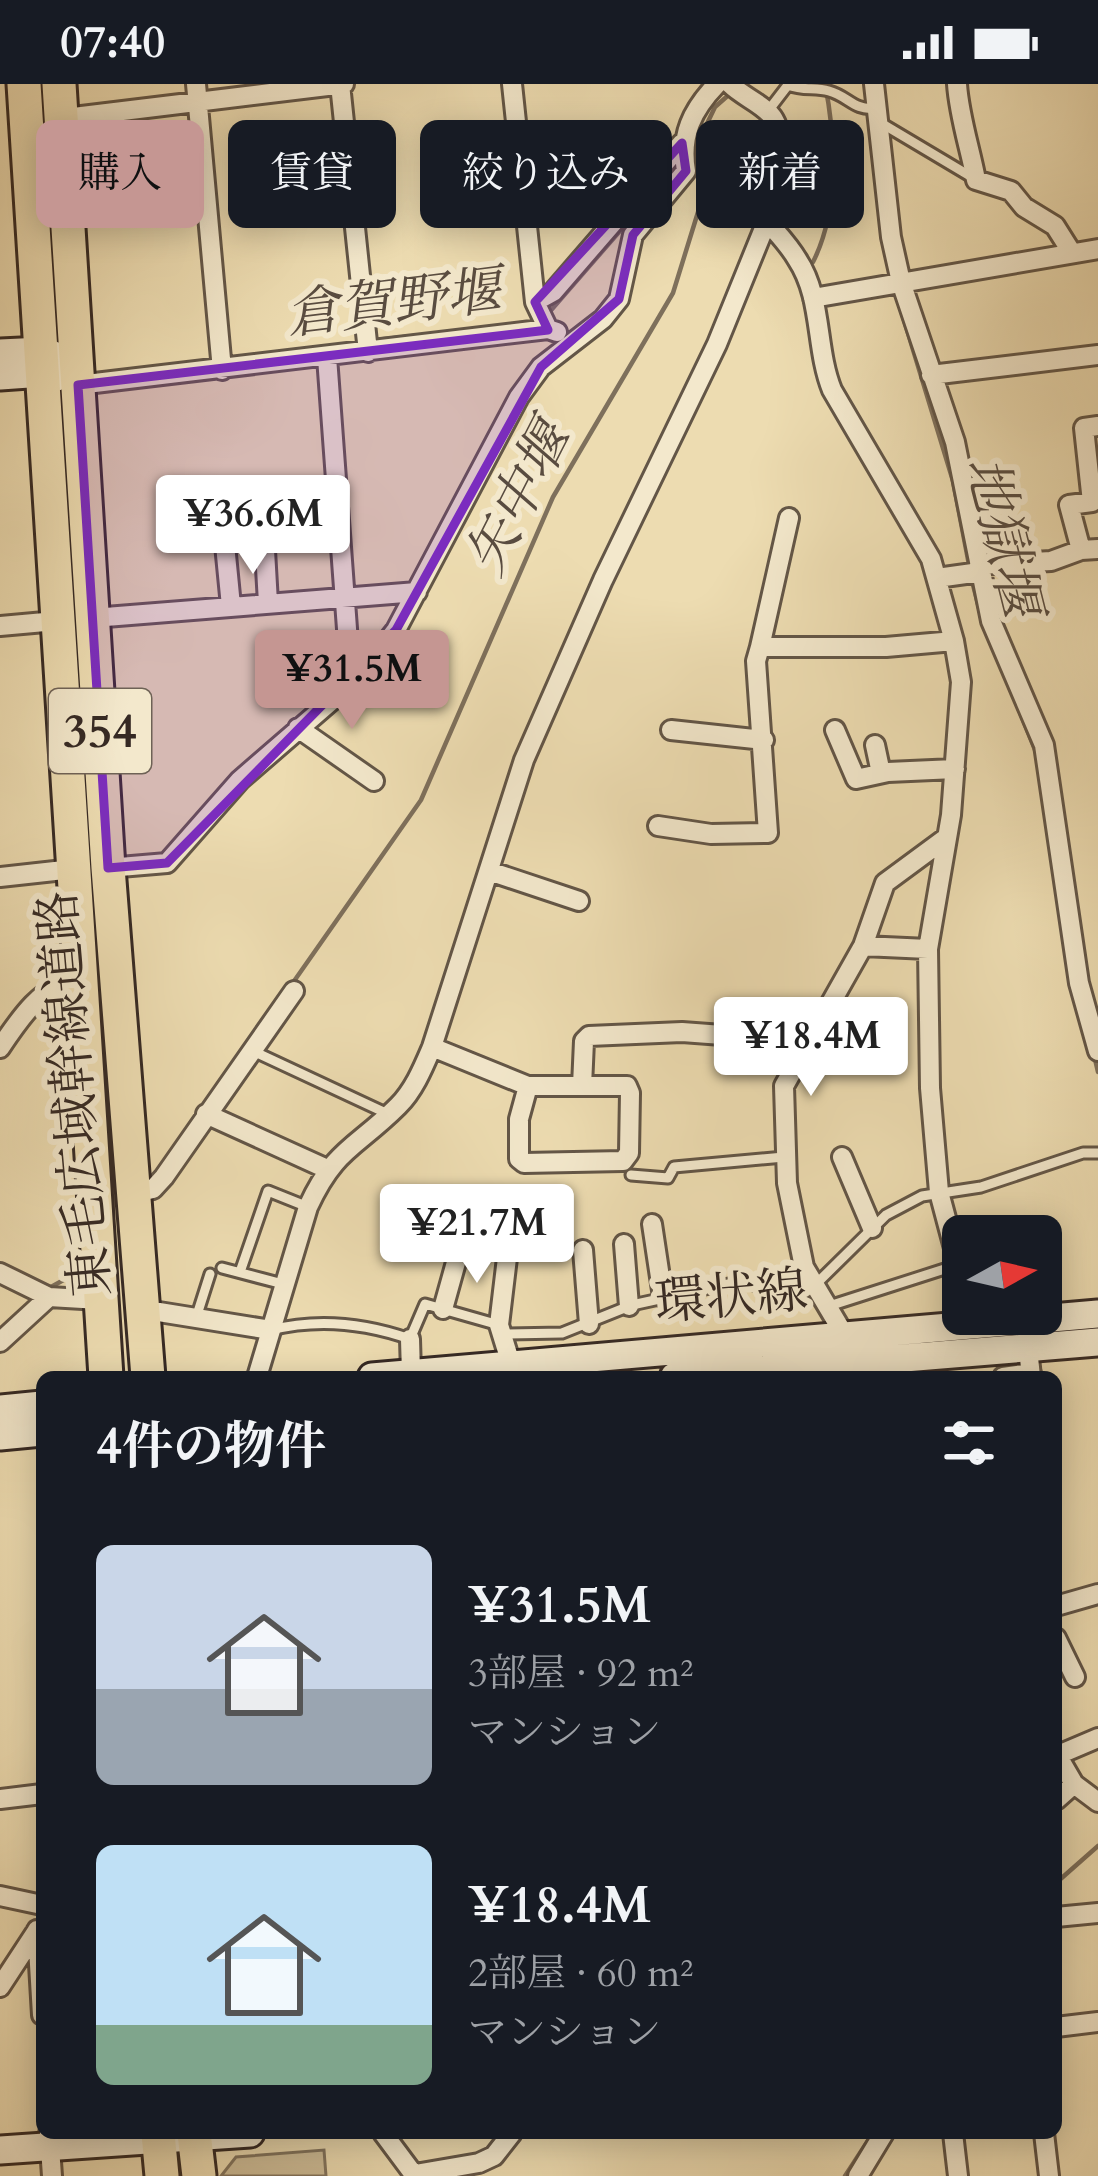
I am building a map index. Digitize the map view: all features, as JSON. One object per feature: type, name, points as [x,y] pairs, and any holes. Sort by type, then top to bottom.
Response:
[{"type":"highway","name":"東毛広域幹線道路","points":[[24,84],[15,124],[60,368],[93,618],[148,1371]]},
{"type":"highway","name":"東毛広域幹線道路","points":[[59,84],[56,621],[106,1371]]},
{"type":"highway","points":[[158,2139],[162,2176]]},
{"type":"highway","points":[[195,2139],[199,2176]]},
{"type":"street","points":[[15,124],[197,92],[341,84],[368,352]]},
{"type":"street","points":[[512,84],[542,317]]},
{"type":"street","points":[[542,317],[553,292],[683,153],[699,103],[717,84]]},
{"type":"street","points":[[730,84],[751,91],[774,120]]},
{"type":"street","points":[[874,84],[901,282],[956,442],[991,620],[1044,745],[1084,1003],[1098,1051]]},
{"type":"street","points":[[957,84],[958,110],[965,122],[976,180],[1011,191],[1024,207],[1055,226],[1072,253]]},
{"type":"street","points":[[197,92],[222,370]]},
{"type":"street","points":[[108,868],[166,863],[240,780],[351,683],[397,630],[519,397],[541,367],[603,319],[619,299],[633,236],[686,171],[683,153]]},
{"type":"street","points":[[259,1371],[308,1207],[327,1169],[388,1114],[418,1078],[432,1047],[524,760],[603,580],[717,344],[763,228]]},
{"type":"street","points":[[772,228],[799,260],[813,298],[832,390],[931,560],[954,641],[962,696],[956,769],[928,949],[930,1088],[945,1215]]},
{"type":"street","points":[[813,298],[1098,250]]},
{"type":"street","points":[[0,376],[60,368],[222,370],[368,352],[542,317],[574,338]]},
{"type":"street","points":[[0,353],[60,368]]},
{"type":"street","points":[[932,375],[1098,355]]},
{"type":"street","points":[[326,357],[351,683]]},
{"type":"street","points":[[938,578],[980,568],[1051,561],[1089,549],[1069,505],[1092,502],[1084,428],[1098,426]]},
{"type":"street","points":[[268,603],[263,515],[337,505]]},
{"type":"street","points":[[222,514],[231,606]]},
{"type":"street","points":[[658,826],[711,834],[768,833],[756,662],[788,518]]},
{"type":"street","points":[[93,618],[416,592]]},
{"type":"street","points":[[0,626],[56,621]]},
{"type":"street","points":[[760,647],[886,647],[954,641]]},
{"type":"street","points":[[298,728],[374,781]]},
{"type":"street","points":[[671,730],[764,740]]},
{"type":"street","points":[[835,730],[856,779],[956,769]]},
{"type":"street","points":[[875,745],[881,773]]},
{"type":"street","points":[[876,1369],[845,1336],[804,1267],[784,1157],[784,1086],[862,946],[885,883],[946,838]]},
{"type":"street","points":[[0,877],[73,869]]},
{"type":"street","points":[[489,872],[578,901]]},
{"type":"street","points":[[862,946],[928,949]]},
{"type":"street","points":[[0,1048],[17,1022],[52,986],[79,979]]},
{"type":"street","points":[[1084,1003],[1098,984]]},
{"type":"street","points":[[136,1193],[153,1189],[164,1177],[294,992]]},
{"type":"street","points":[[583,1086],[584,1041],[589,1036],[682,1032],[748,1036],[778,1028],[818,1028]]},
{"type":"street","points":[[432,1047],[527,1086],[627,1086],[628,1153],[623,1161],[524,1163],[519,1159],[519,1119],[527,1086]]},
{"type":"street","points":[[206,1114],[327,1169]]},
{"type":"street","points":[[842,1157],[872,1228]]},
{"type":"street","points":[[511,1364],[500,1329],[512,1216]]},
{"type":"street","points":[[652,1224],[663,1297]]},
{"type":"street","points":[[625,1244],[629,1306]]},
{"type":"street","points":[[443,1309],[460,1248]]},
{"type":"street","points":[[583,1250],[589,1324]]},
{"type":"street","points":[[0,1273],[49,1297],[100,1300]]},
{"type":"street","points":[[0,1342],[49,1297]]},
{"type":"street","points":[[144,1312],[271,1330]]},
{"type":"street","name":"環状線","points":[[1062,1316],[1098,1314]]},
{"type":"street","name":"環状線","points":[[433,1371],[942,1324]]},
{"type":"street","points":[[410,1339],[411,1371]]},
{"type":"street","name":"環状線","points":[[824,1371],[1030,1366],[1098,1342]]},
{"type":"street","points":[[1,1432],[36,1409]]},
{"type":"street","points":[[1,1432],[36,1432]]},
{"type":"street","points":[[1062,1604],[1098,1594]]},
{"type":"street","points":[[1062,1650],[1076,1677]]},
{"type":"street","points":[[1062,1752],[1098,1738]]},
{"type":"street","points":[[1062,1763],[1074,1784],[1098,1802]]},
{"type":"street","points":[[1062,1795],[1074,1784]]},
{"type":"street","points":[[0,1799],[36,1795]]},
{"type":"street","points":[[0,1896],[36,1903]]},
{"type":"street","points":[[1062,1916],[1098,1912]]},
{"type":"street","points":[[0,1987],[36,1932]]},
{"type":"street","points":[[1062,2026],[1098,2022]]},
{"type":"street","points":[[388,2139],[415,2175],[479,2163],[494,2156],[507,2139]]},
{"type":"street","points":[[858,2176],[880,2139]]},
{"type":"street","points":[[953,2139],[958,2176]]},
{"type":"street","points":[[1045,2139],[1049,2176]]},
{"type":"street","points":[[0,2150],[49,2140],[52,2176]]},
{"type":"lane","points":[[768,111],[788,85],[830,91],[876,114],[976,180]]},
{"type":"lane","points":[[253,1051],[388,1114]]},
{"type":"lane","points":[[271,1330],[308,1321],[386,1331],[410,1339],[424,1304],[500,1329],[562,1333],[629,1306],[742,1281],[794,1299],[814,1286],[886,1215],[939,1192],[981,1187],[1083,1153],[1098,1153]]},
{"type":"lane","points":[[632,1175],[668,1178],[674,1167],[784,1157]]},
{"type":"lane","points":[[240,1272],[268,1191],[308,1207]]},
{"type":"lane","points":[[222,1268],[283,1284]]},
{"type":"lane","points":[[196,1318],[210,1274]]},
{"type":"lane","points":[[826,1307],[942,1278]]},
{"type":"highlighted area","points":[[682,143],[686,171],[633,235],[619,299],[541,367],[396,630],[167,863],[108,868],[78,385],[548,330],[535,302]]},
{"type":"shaded area","points":[[71,511],[115,1162],[113,1241],[67,587]]},
{"type":"shaded area","points":[[324,2150],[326,2176],[221,2176],[236,2157]]},
{"type":"waterway","points":[[813,262],[827,220],[833,174],[825,84]]},
{"type":"waterway","name":"矢中堰","points":[[292,984],[421,800],[553,497],[673,293],[707,183],[703,132],[715,107],[732,92]]},
{"type":"waterway","name":"倉賀野堰","points":[[691,148],[696,132]]},
{"type":"waterway","name":"倉賀野堰","points":[[546,316],[680,162]]},
{"type":"waterway","name":"地獄堰","points":[[897,297],[953,481],[970,570]]},
{"type":"waterway","name":"倉賀野堰","points":[[375,340],[423,335]]},
{"type":"waterway","name":"地獄堰","points":[[972,581],[981,616]]},
{"type":"waterway","name":"地獄堰","points":[[1019,710],[1037,755]]},
{"type":"waterway","name":"地獄堰","points":[[1094,1055],[1098,1072]]},
{"type":"waterway","name":"矢中堰","points":[[51,1287],[76,1273]]},
{"type":"waterway","points":[[1062,1878],[1098,1846]]},
{"type":"waterway","points":[[845,2176],[869,2139]]}]
